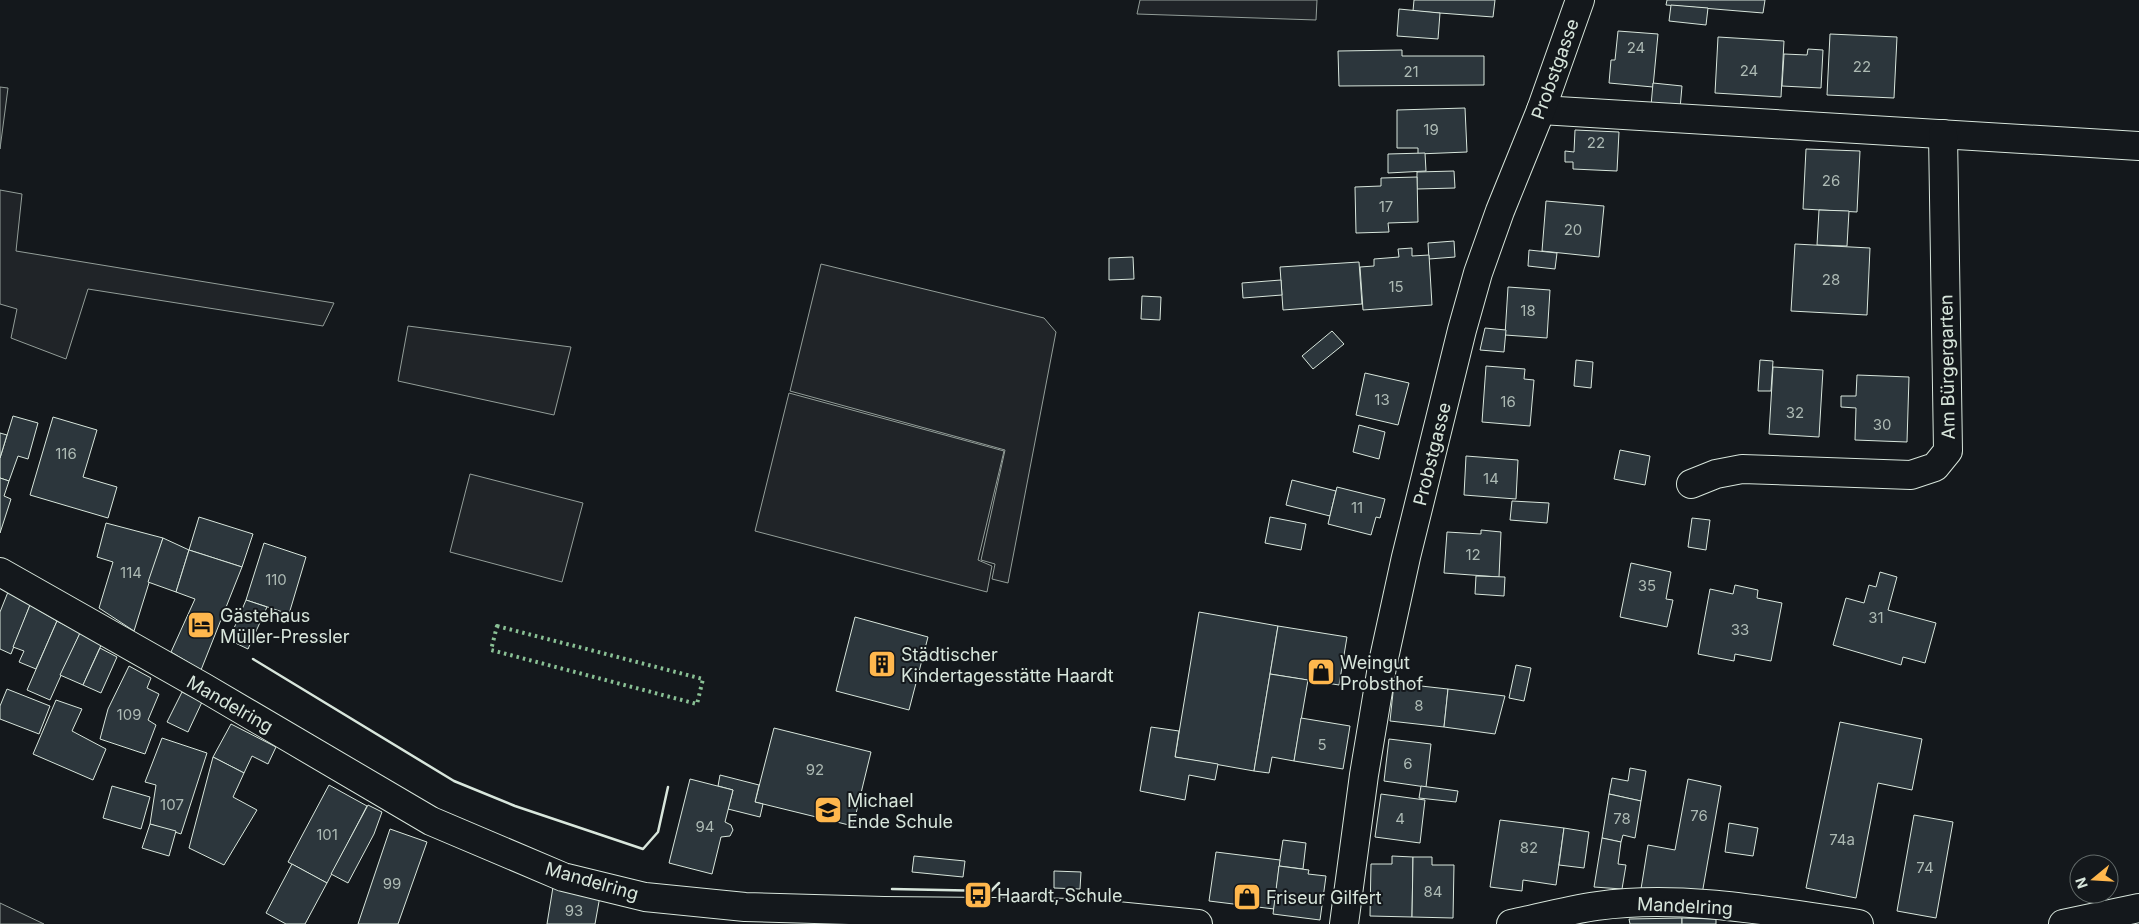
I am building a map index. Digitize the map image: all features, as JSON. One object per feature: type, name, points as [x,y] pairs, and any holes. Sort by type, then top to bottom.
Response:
[{"type":"street","name":"Probstgasse","points":[[1344,924],[1364,776],[1382,667],[1406,557],[1462,330],[1478,273],[1500,211],[1541,110],[1580,0]]},
{"type":"street","points":[[1541,110],[2139,146]]},
{"type":"street","name":"Am Bürgergarten","points":[[1691,484],[1716,474],[1742,469],[1911,475],[1935,467],[1948,451],[1943,134]]},
{"type":"street","name":"Mandelring","points":[[0,572],[203,687],[431,821],[563,876],[645,897],[745,907],[1086,913],[1198,924]]},
{"type":"street","name":"Mandelring","points":[[1511,924],[1598,906],[1638,903],[1726,907],[1859,924]]},
{"type":"street","points":[[2063,924],[2139,908]]},
{"type":"shaded area","points":[[1140,0],[1317,0],[1316,20],[1137,14]]},
{"type":"shaded area","points":[[0,87],[8,88],[0,149]]},
{"type":"shaded area","points":[[0,190],[22,194],[16,251],[334,303],[323,326],[88,289],[66,359],[11,338],[17,309],[0,304]]},
{"type":"shaded area","points":[[821,264],[1044,318],[1056,332],[1008,583],[992,579],[995,564],[981,560],[1005,450],[790,391]]},
{"type":"shaded area","points":[[408,326],[571,347],[554,415],[398,381]]},
{"type":"shaded area","points":[[789,393],[1004,451],[978,560],[992,566],[987,592],[755,531]]},
{"type":"shaded area","points":[[470,474],[583,503],[562,582],[450,552]]},
{"type":"shaded area","points":[[0,903],[44,924],[0,924]]},
{"type":"building","points":[[1414,0],[1495,0],[1493,17],[1413,11]]},
{"type":"building","points":[[1667,0],[1765,0],[1763,13],[1666,5]]},
{"type":"building","points":[[1671,5],[1708,8],[1706,25],[1669,21]]},
{"type":"building","points":[[1399,9],[1440,13],[1438,39],[1397,36]]},
{"type":"building","points":[[1618,31],[1658,34],[1653,87],[1609,83],[1611,60],[1615,60]]},
{"type":"building","points":[[1830,34],[1897,37],[1894,98],[1827,95]]},
{"type":"building","points":[[1718,37],[1784,41],[1781,97],[1715,93]]},
{"type":"building","points":[[1808,49],[1823,50],[1821,88],[1782,86],[1784,54],[1807,55]]},
{"type":"building","points":[[1402,50],[1402,56],[1484,56],[1484,85],[1339,86],[1338,51]]},
{"type":"building","points":[[1653,83],[1682,86],[1680,109],[1651,106]]},
{"type":"building","points":[[1465,108],[1467,152],[1418,154],[1418,148],[1397,148],[1397,110]]},
{"type":"building","points":[[1575,130],[1619,132],[1617,171],[1573,169],[1573,162],[1565,162],[1565,151],[1574,152]]},
{"type":"building","points":[[1806,149],[1860,151],[1857,212],[1803,209]]},
{"type":"building","points":[[1425,153],[1426,171],[1388,173],[1388,154]]},
{"type":"building","points":[[1454,171],[1455,188],[1417,189],[1417,172]]},
{"type":"building","points":[[1417,177],[1418,222],[1388,223],[1389,232],[1356,233],[1355,187],[1381,186],[1381,178]]},
{"type":"building","points":[[1546,201],[1604,206],[1599,257],[1542,251]]},
{"type":"building","points":[[1819,210],[1849,211],[1847,246],[1817,245]]},
{"type":"building","points":[[1454,241],[1455,257],[1429,259],[1428,243]]},
{"type":"building","points":[[1795,244],[1870,248],[1867,315],[1791,311]]},
{"type":"building","points":[[1412,248],[1412,256],[1429,255],[1432,305],[1363,310],[1360,267],[1374,266],[1374,259],[1399,257],[1398,249]]},
{"type":"building","points":[[1529,250],[1557,253],[1555,269],[1528,266]]},
{"type":"building","points":[[1133,257],[1134,279],[1109,280],[1109,258]]},
{"type":"building","points":[[1359,262],[1362,304],[1283,310],[1280,267]]},
{"type":"building","points":[[1281,280],[1282,295],[1243,298],[1242,283]]},
{"type":"building","points":[[1508,287],[1550,290],[1547,338],[1505,335]]},
{"type":"building","points":[[1142,296],[1161,297],[1160,320],[1141,319]]},
{"type":"building","points":[[1485,328],[1506,330],[1504,352],[1480,350]]},
{"type":"building","points":[[1332,331],[1344,344],[1313,369],[1302,356]]},
{"type":"building","points":[[1576,360],[1593,362],[1591,388],[1574,386]]},
{"type":"building","points":[[1760,360],[1773,361],[1771,391],[1758,391]]},
{"type":"building","points":[[1486,366],[1525,369],[1524,379],[1534,380],[1530,426],[1482,422]]},
{"type":"building","points":[[1773,367],[1823,370],[1819,437],[1769,434]]},
{"type":"building","points":[[1365,373],[1409,383],[1398,425],[1356,415]]},
{"type":"building","points":[[1857,375],[1909,377],[1907,442],[1855,440],[1856,408],[1841,407],[1841,396],[1856,396]]},
{"type":"building","points":[[13,416],[38,423],[28,459],[18,456],[9,481],[0,478],[0,458]]},
{"type":"building","points":[[53,417],[97,430],[83,477],[117,487],[108,518],[30,495]]},
{"type":"building","points":[[1359,425],[1385,432],[1379,459],[1353,452]]},
{"type":"building","points":[[0,433],[7,435],[0,458]]},
{"type":"building","points":[[1620,450],[1650,456],[1645,485],[1614,479]]},
{"type":"building","points":[[1466,456],[1518,460],[1516,499],[1464,495]]},
{"type":"building","points":[[0,478],[9,481],[4,496],[11,499],[0,533]]},
{"type":"building","points":[[1292,480],[1336,491],[1330,516],[1286,505]]},
{"type":"building","points":[[1337,487],[1385,499],[1380,518],[1376,517],[1371,535],[1328,524]]},
{"type":"building","points":[[1512,501],[1549,503],[1547,523],[1510,520]]},
{"type":"building","points":[[199,517],[253,534],[242,567],[189,550]]},
{"type":"building","points":[[1270,517],[1306,524],[1301,550],[1265,543]]},
{"type":"building","points":[[1692,518],[1710,520],[1706,550],[1688,547]]},
{"type":"building","points":[[106,523],[163,538],[134,631],[99,608],[113,562],[97,557]]},
{"type":"building","points":[[1481,530],[1501,532],[1499,577],[1444,573],[1447,532],[1481,534]]},
{"type":"building","points":[[163,538],[189,550],[176,592],[148,582]]},
{"type":"building","points":[[264,543],[306,557],[289,614],[246,600]]},
{"type":"building","name":"Gästehaus Müller-Pressler","points":[[189,550],[242,567],[201,670],[171,652],[195,599],[176,592]]},
{"type":"building","points":[[1631,563],[1671,572],[1666,599],[1673,600],[1667,627],[1620,617]]},
{"type":"building","points":[[1880,572],[1897,577],[1888,610],[1936,623],[1925,663],[1903,657],[1901,665],[1833,645],[1846,598],[1864,603],[1869,585],[1876,587]]},
{"type":"building","points":[[1476,576],[1505,577],[1504,596],[1475,594]]},
{"type":"building","points":[[1735,585],[1758,590],[1757,598],[1782,603],[1771,661],[1735,654],[1734,661],[1698,654],[1710,589],[1733,594]]},
{"type":"building","points":[[8,592],[30,605],[11,654],[0,649],[0,612]]},
{"type":"building","points":[[246,600],[267,607],[248,649],[229,640]]},
{"type":"building","points":[[30,605],[57,621],[36,669],[19,662],[24,651],[13,647]]},
{"type":"building","points":[[1199,612],[1278,626],[1254,771],[1175,757]]},
{"type":"building","name":"Städtischer Kindertagesstätte Haardt","points":[[855,617],[928,637],[909,710],[836,691]]},
{"type":"building","points":[[57,621],[80,633],[50,700],[27,690]]},
{"type":"building","points":[[1278,626],[1347,637],[1339,685],[1270,674]]},
{"type":"building","points":[[80,633],[102,643],[83,685],[60,675]]},
{"type":"building","points":[[100,648],[117,657],[101,693],[83,685]]},
{"type":"building","points":[[1516,665],[1531,668],[1524,701],[1509,698]]},
{"type":"building","points":[[129,666],[151,678],[147,688],[159,694],[148,720],[156,725],[145,754],[100,739],[108,709]]},
{"type":"building","points":[[1270,674],[1308,680],[1294,761],[1272,757],[1269,773],[1254,771]]},
{"type":"building","points":[[1394,683],[1448,689],[1444,727],[1390,721]]},
{"type":"building","points":[[7,689],[50,706],[39,734],[0,719],[0,706]]},
{"type":"building","points":[[1448,689],[1505,696],[1495,734],[1444,727]]},
{"type":"building","points":[[182,692],[202,702],[188,732],[167,722]]},
{"type":"building","points":[[56,700],[82,709],[72,731],[106,749],[93,780],[33,754]]},
{"type":"building","points":[[1301,718],[1350,726],[1343,769],[1294,761]]},
{"type":"building","points":[[1840,722],[1922,739],[1912,790],[1878,783],[1856,898],[1806,888]]},
{"type":"building","points":[[231,724],[276,747],[268,764],[252,756],[244,773],[213,757]]},
{"type":"building","points":[[1151,727],[1179,731],[1175,757],[1218,764],[1215,780],[1189,775],[1185,800],[1140,791]]},
{"type":"building","points":[[774,728],[871,752],[853,826],[755,802]]},
{"type":"building","points":[[162,738],[207,753],[181,834],[150,824],[156,785],[145,782]]},
{"type":"building","points":[[1389,739],[1431,744],[1426,787],[1384,781]]},
{"type":"building","points":[[213,757],[244,773],[233,797],[257,810],[224,865],[189,848]]},
{"type":"building","points":[[1630,768],[1646,771],[1641,801],[1609,794],[1612,778],[1628,781]]},
{"type":"building","points":[[720,775],[759,785],[755,802],[763,804],[760,817],[728,809],[733,790],[718,786]]},
{"type":"building","points":[[690,779],[733,790],[725,822],[731,825],[733,830],[730,836],[721,837],[712,874],[669,863]]},
{"type":"building","points":[[1688,779],[1721,786],[1701,900],[1641,889],[1648,845],[1675,850]]},
{"type":"building","points":[[329,785],[367,806],[327,883],[288,862]]},
{"type":"building","points":[[112,786],[150,797],[141,829],[103,818]]},
{"type":"building","points":[[1421,786],[1458,791],[1456,802],[1419,798]]},
{"type":"building","points":[[1381,794],[1425,800],[1420,843],[1375,837]]},
{"type":"building","points":[[1609,794],[1641,801],[1635,838],[1623,835],[1621,842],[1602,838]]},
{"type":"building","points":[[368,805],[382,812],[374,834],[348,883],[331,874]]},
{"type":"building","points":[[1914,815],[1953,822],[1936,918],[1897,911]]},
{"type":"building","points":[[1500,820],[1564,828],[1556,885],[1523,880],[1522,891],[1490,887]]},
{"type":"building","points":[[1729,823],[1758,828],[1753,856],[1725,852]]},
{"type":"building","points":[[150,824],[176,831],[169,856],[142,848]]},
{"type":"building","points":[[1564,828],[1589,832],[1584,868],[1559,865]]},
{"type":"building","points":[[390,829],[427,842],[398,924],[358,924]]},
{"type":"building","points":[[1602,838],[1621,842],[1618,864],[1626,865],[1622,889],[1594,887]]},
{"type":"building","points":[[1283,840],[1306,843],[1303,869],[1279,866]]},
{"type":"building","points":[[1216,852],[1280,860],[1274,909],[1209,901]]},
{"type":"building","points":[[914,856],[965,861],[963,877],[912,872]]},
{"type":"building","points":[[1392,856],[1413,857],[1412,917],[1370,916],[1371,864],[1392,864]]},
{"type":"building","points":[[1413,857],[1432,857],[1432,865],[1454,865],[1453,918],[1412,917]]},
{"type":"building","points":[[292,864],[327,883],[305,924],[286,924],[266,913]]},
{"type":"building","points":[[1279,866],[1309,870],[1308,874],[1326,876],[1320,920],[1273,914]]},
{"type":"building","points":[[1054,871],[1081,872],[1080,889],[1054,888]]},
{"type":"building","points":[[553,887],[600,896],[595,924],[547,924]]},
{"type":"building","points":[[1682,918],[1682,924],[1630,924],[1629,919]]},
{"type":"building","points":[[1682,918],[1716,919],[1716,924],[1682,924]]},
{"type":"hedge","points":[[497,626],[703,679],[697,704],[491,650],[497,626]]},
{"type":"wall","points":[[253,659],[454,781],[515,806],[643,849],[658,832],[668,787]]},
{"type":"wall","points":[[892,889],[991,891],[999,883]]},
{"type":"place","name":"Gästehaus Müller-Pressler","points":[[201,625]]},
{"type":"place","name":"Städtischer Kindertagesstätte Haardt","points":[[882,664]]},
{"type":"place","name":"Weingut Probsthof","points":[[1321,672]]},
{"type":"place","name":"Michael Ende Schule","points":[[828,810]]},
{"type":"place","name":"Haardt, Schule","points":[[978,895]]},
{"type":"place","name":"Friseur Gilfert","points":[[1247,897]]}]
